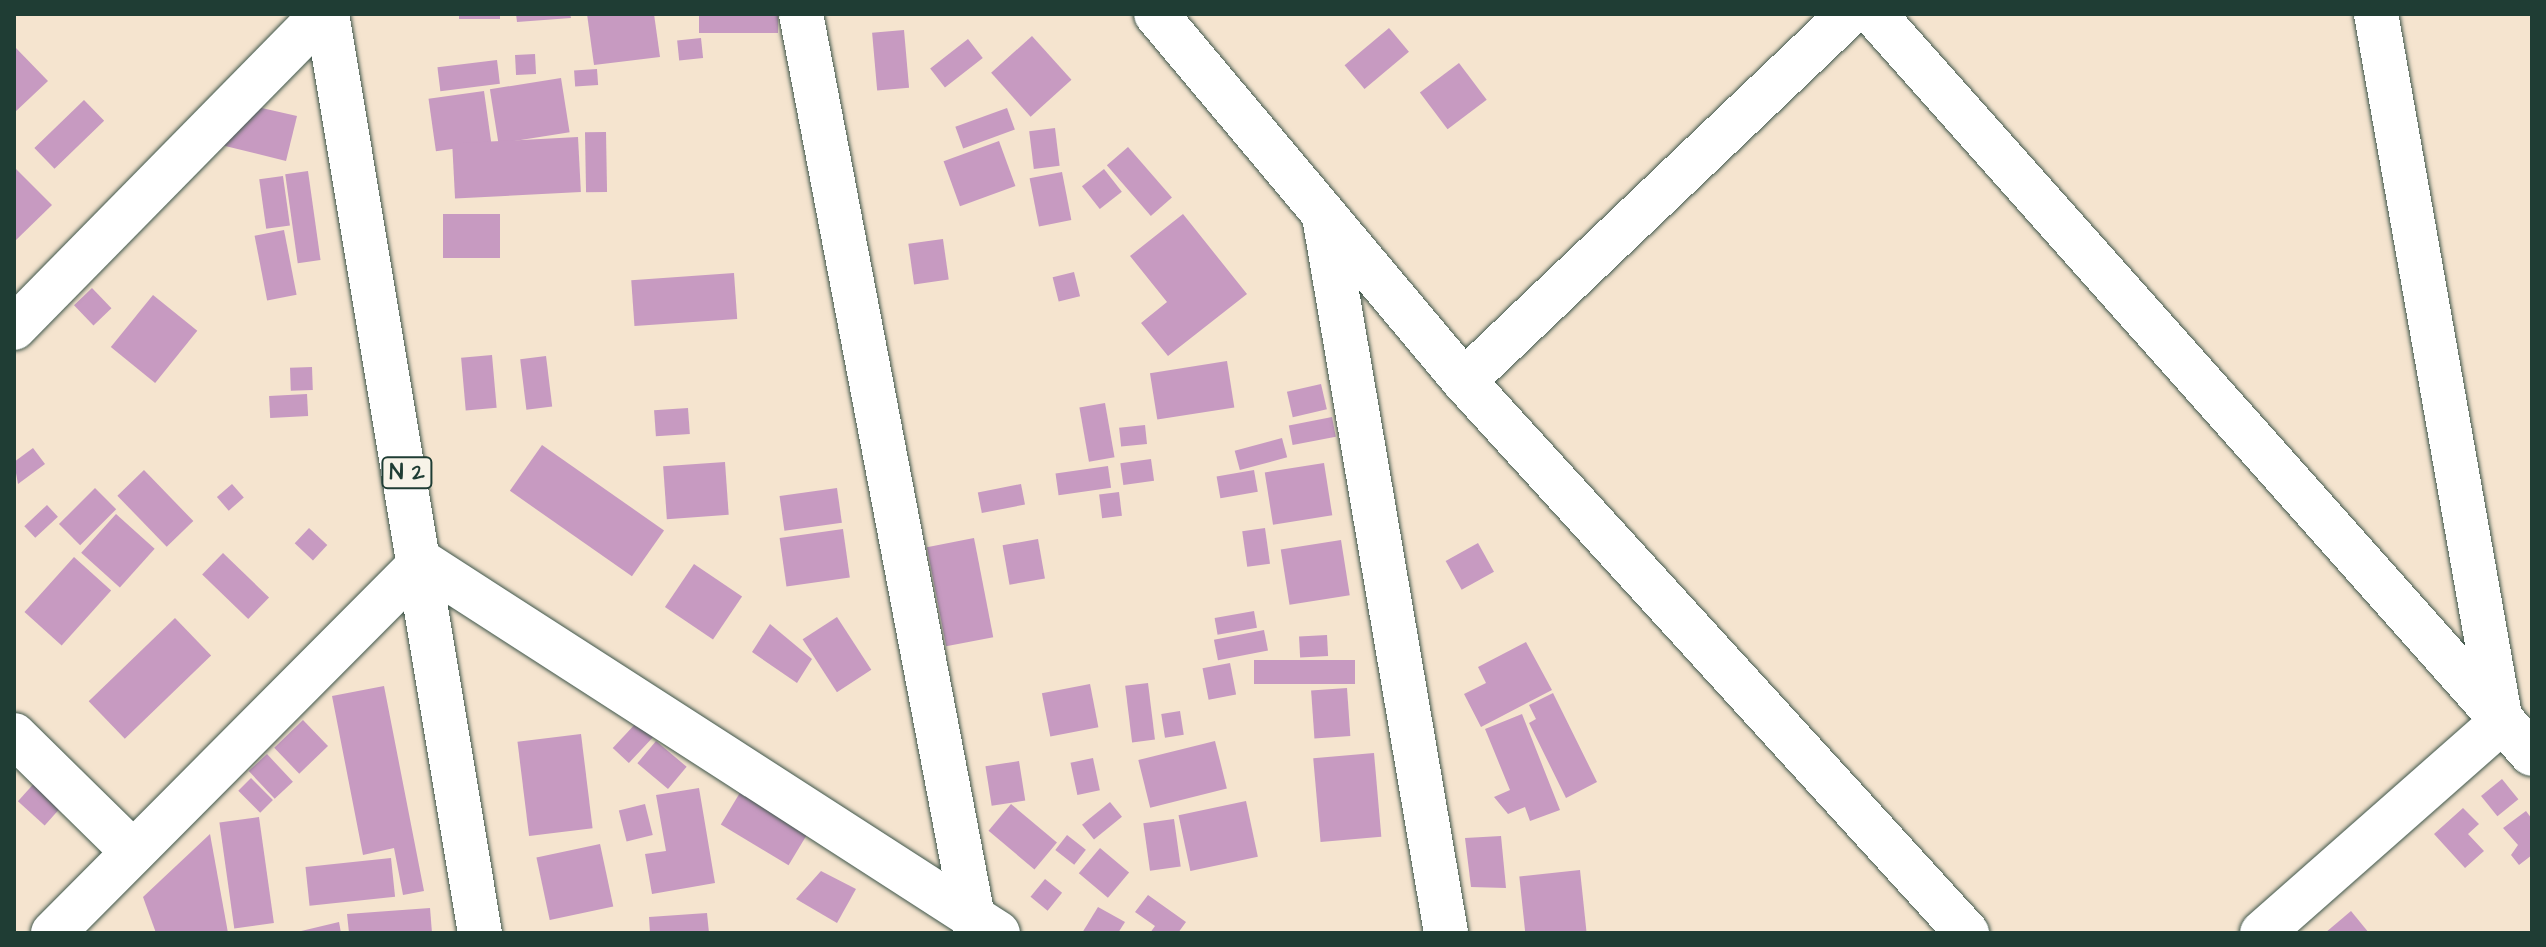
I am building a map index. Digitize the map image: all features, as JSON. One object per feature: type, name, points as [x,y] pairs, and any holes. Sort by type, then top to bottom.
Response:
[{"type":"street","points":[[14,328],[325,14]]},
{"type":"street","name":"N 2","points":[[325,14],[422,562],[480,933]]},
{"type":"street","points":[[801,14],[983,928]]},
{"type":"street","points":[[1156,14],[1464,381],[1967,933]]},
{"type":"street","points":[[1464,381],[1849,14]]},
{"type":"street","points":[[1874,14],[2532,754]]},
{"type":"street","points":[[2376,14],[2501,722]]},
{"type":"street","points":[[1324,214],[1446,933]]},
{"type":"street","points":[[53,933],[422,562],[872,848],[983,928]]},
{"type":"street","points":[[2262,933],[2501,722]]},
{"type":"street","points":[[14,735],[133,852]]},
{"type":"building","points":[[459,14],[500,14],[500,19],[459,19]]},
{"type":"building","points":[[516,14],[570,14],[571,18],[517,22]]},
{"type":"building","points":[[587,14],[654,14],[660,57],[594,65]]},
{"type":"building","points":[[699,14],[778,14],[778,33],[699,33]]},
{"type":"building","points":[[1389,28],[1409,52],[1364,89],[1345,65]]},
{"type":"building","points":[[904,30],[909,88],[877,91],[872,33]]},
{"type":"building","points":[[1032,36],[1071,80],[1031,117],[991,73]]},
{"type":"building","points":[[701,38],[703,58],[679,60],[677,41]]},
{"type":"building","points":[[968,39],[983,58],[945,87],[930,69]]},
{"type":"building","points":[[14,46],[48,81],[14,113]]},
{"type":"building","points":[[535,54],[536,74],[516,75],[515,55]]},
{"type":"building","points":[[497,60],[500,84],[440,91],[437,67]]},
{"type":"building","points":[[1459,63],[1487,100],[1448,129],[1420,92]]},
{"type":"building","points":[[597,69],[598,85],[575,87],[574,71]]},
{"type":"building","points":[[561,78],[570,132],[498,144],[490,89]]},
{"type":"building","points":[[484,91],[491,143],[436,151],[429,99]]},
{"type":"building","points":[[84,100],[104,121],[55,169],[34,148]]},
{"type":"building","points":[[249,105],[297,116],[286,161],[217,144]]},
{"type":"building","points":[[1007,108],[1015,130],[963,148],[955,127]]},
{"type":"building","points":[[1055,128],[1060,166],[1034,169],[1029,131]]},
{"type":"building","points":[[585,132],[606,132],[607,192],[586,192]]},
{"type":"building","points":[[578,137],[581,192],[455,199],[452,144]]},
{"type":"building","points":[[999,141],[1015,186],[960,206],[944,161]]},
{"type":"building","points":[[1128,147],[1172,198],[1151,216],[1107,165]]},
{"type":"building","points":[[14,167],[52,205],[14,242]]},
{"type":"building","points":[[1104,169],[1122,192],[1100,209],[1082,186]]},
{"type":"building","points":[[308,171],[321,260],[298,263],[285,174]]},
{"type":"building","points":[[1062,172],[1071,220],[1039,226],[1030,178]]},
{"type":"building","points":[[283,176],[290,226],[266,229],[259,179]]},
{"type":"building","points":[[443,214],[500,214],[500,258],[443,258]]},
{"type":"building","points":[[1183,214],[1247,294],[1168,356],[1141,323],[1167,302],[1130,256]]},
{"type":"building","points":[[284,230],[297,295],[267,301],[255,236]]},
{"type":"building","points":[[943,239],[949,280],[914,284],[908,244]]},
{"type":"building","points":[[1074,272],[1080,296],[1059,302],[1053,277]]},
{"type":"building","points":[[734,273],[737,319],[634,326],[631,280]]},
{"type":"building","points":[[92,288],[111,308],[93,326],[74,305]]},
{"type":"building","points":[[153,295],[197,331],[155,383],[111,347]]},
{"type":"building","points":[[492,355],[497,408],[466,411],[461,358]]},
{"type":"building","points":[[546,356],[552,407],[526,410],[520,359]]},
{"type":"building","points":[[1227,361],[1234,407],[1157,420],[1150,373]]},
{"type":"building","points":[[312,367],[313,390],[291,391],[290,368]]},
{"type":"building","points":[[1321,384],[1327,409],[1293,417],[1287,392]]},
{"type":"building","points":[[307,394],[308,416],[270,418],[269,396]]},
{"type":"building","points":[[1105,403],[1115,457],[1089,462],[1079,408]]},
{"type":"building","points":[[688,408],[690,434],[656,436],[654,410]]},
{"type":"building","points":[[1332,417],[1336,437],[1293,445],[1289,425]]},
{"type":"building","points":[[1145,425],[1147,444],[1121,447],[1119,428]]},
{"type":"building","points":[[1282,438],[1287,457],[1240,470],[1235,451]]},
{"type":"building","points":[[542,445],[664,530],[632,576],[510,491]]},
{"type":"building","points":[[33,448],[45,464],[18,484],[14,462]]},
{"type":"building","points":[[1151,459],[1154,481],[1123,485],[1120,463]]},
{"type":"building","points":[[725,462],[729,515],[667,519],[663,466]]},
{"type":"building","points":[[1324,463],[1332,515],[1273,525],[1265,472]]},
{"type":"building","points":[[1108,466],[1111,488],[1059,495],[1056,473]]},
{"type":"building","points":[[144,470],[193,521],[167,547],[117,496]]},
{"type":"building","points":[[1254,470],[1258,492],[1220,498],[1217,477]]},
{"type":"building","points":[[232,484],[244,498],[229,511],[217,497]]},
{"type":"building","points":[[1021,484],[1025,505],[982,513],[978,492]]},
{"type":"building","points":[[95,488],[116,509],[80,545],[59,524]]},
{"type":"building","points":[[837,488],[842,523],[784,531],[780,496]]},
{"type":"building","points":[[1119,492],[1122,516],[1102,518],[1099,494]]},
{"type":"building","points":[[47,505],[58,517],[35,538],[24,526]]},
{"type":"building","points":[[116,514],[155,549],[120,587],[81,553]]},
{"type":"building","points":[[309,528],[327,545],[313,560],[295,543]]},
{"type":"building","points":[[1265,528],[1270,564],[1247,567],[1242,531]]},
{"type":"building","points":[[843,529],[850,578],[786,586],[780,538]]},
{"type":"building","points":[[974,538],[993,637],[946,646],[927,547]]},
{"type":"building","points":[[1038,539],[1045,578],[1009,585],[1003,545]]},
{"type":"building","points":[[1341,540],[1350,595],[1290,605],[1281,550]]},
{"type":"building","points":[[1478,543],[1494,572],[1462,590],[1446,561]]},
{"type":"building","points":[[223,553],[269,597],[248,619],[202,575]]},
{"type":"building","points":[[74,557],[111,590],[62,645],[24,612]]},
{"type":"building","points":[[694,564],[742,596],[713,640],[665,607]]},
{"type":"building","points":[[1254,611],[1257,628],[1218,635],[1215,618]]},
{"type":"building","points":[[837,617],[871,670],[837,692],[803,639]]},
{"type":"building","points":[[175,618],[211,655],[125,739],[89,701]]},
{"type":"building","points":[[770,624],[812,659],[797,683],[752,652]]},
{"type":"building","points":[[1264,630],[1268,651],[1218,660],[1214,640]]},
{"type":"building","points":[[1327,635],[1328,656],[1300,657],[1299,636]]},
{"type":"building","points":[[1526,642],[1552,690],[1481,727],[1464,694],[1486,683],[1478,667]]},
{"type":"building","points":[[1254,660],[1355,660],[1355,684],[1254,684]]},
{"type":"building","points":[[1230,663],[1236,694],[1209,700],[1203,668]]},
{"type":"building","points":[[1148,683],[1155,740],[1132,742],[1125,686]]},
{"type":"building","points":[[1090,684],[1098,727],[1050,737],[1042,693]]},
{"type":"building","points":[[384,686],[424,891],[403,895],[394,848],[363,855],[332,696]]},
{"type":"building","points":[[1347,688],[1350,736],[1314,738],[1311,691]]},
{"type":"building","points":[[1553,693],[1597,782],[1566,798],[1529,723],[1536,719],[1529,705]]},
{"type":"building","points":[[1180,711],[1184,735],[1165,738],[1161,714]]},
{"type":"building","points":[[1522,714],[1560,810],[1530,821],[1525,807],[1508,814],[1494,797],[1510,790],[1485,729]]},
{"type":"building","points":[[303,720],[328,746],[299,774],[274,748]]},
{"type":"building","points":[[638,721],[654,736],[629,763],[613,748]]},
{"type":"building","points":[[581,734],[593,828],[529,836],[517,742]]},
{"type":"building","points":[[656,741],[687,767],[668,789],[637,763]]},
{"type":"building","points":[[1215,741],[1227,789],[1150,808],[1138,760]]},
{"type":"building","points":[[1374,753],[1381,837],[1321,842],[1313,758]]},
{"type":"building","points":[[267,754],[293,782],[275,799],[249,771]]},
{"type":"building","points":[[1093,758],[1100,790],[1077,795],[1071,763]]},
{"type":"building","points":[[1019,761],[1025,801],[992,806],[985,766]]},
{"type":"building","points":[[251,778],[273,800],[260,813],[238,791]]},
{"type":"building","points":[[38,779],[65,803],[45,825],[18,801]]},
{"type":"building","points":[[2502,779],[2518,799],[2497,816],[2481,796]]},
{"type":"building","points":[[744,786],[812,827],[789,865],[721,825]]},
{"type":"building","points":[[699,788],[715,883],[652,894],[645,854],[666,851],[656,795]]},
{"type":"building","points":[[1246,801],[1258,857],[1190,871],[1179,815]]},
{"type":"building","points":[[1110,802],[1122,817],[1094,839],[1082,825]]},
{"type":"building","points":[[645,804],[653,835],[627,842],[619,811]]},
{"type":"building","points":[[1011,804],[1057,843],[1034,869],[989,831]]},
{"type":"building","points":[[2463,808],[2479,824],[2468,834],[2484,851],[2465,868],[2434,834]]},
{"type":"building","points":[[2526,811],[2532,819],[2532,855],[2519,865],[2511,855],[2518,845],[2503,828]]},
{"type":"building","points":[[259,817],[274,923],[234,929],[219,823]]},
{"type":"building","points":[[1174,819],[1181,867],[1150,871],[1143,823]]},
{"type":"building","points":[[210,834],[228,933],[156,933],[143,897]]},
{"type":"building","points":[[1067,835],[1086,850],[1074,865],[1055,850]]},
{"type":"building","points":[[1501,836],[1506,888],[1471,887],[1465,838]]},
{"type":"building","points":[[600,844],[613,907],[550,920],[536,858]]},
{"type":"building","points":[[1100,848],[1129,872],[1108,898],[1079,873]]},
{"type":"building","points":[[391,858],[395,897],[310,906],[305,867]]},
{"type":"building","points":[[1580,870],[1587,933],[1525,933],[1519,876]]},
{"type":"building","points":[[821,871],[856,889],[837,923],[796,899]]},
{"type":"building","points":[[1045,879],[1062,893],[1048,911],[1031,897]]},
{"type":"building","points":[[1148,895],[1186,922],[1178,933],[1150,933],[1155,926],[1135,912]]},
{"type":"building","points":[[1098,907],[1125,922],[1118,933],[1082,933]]},
{"type":"building","points":[[430,908],[432,933],[349,933],[347,914]]},
{"type":"building","points":[[2351,911],[2369,933],[2325,933]]},
{"type":"building","points":[[707,913],[709,933],[650,933],[649,917]]},
{"type":"building","points":[[339,922],[341,933],[297,933],[297,932]]}]
